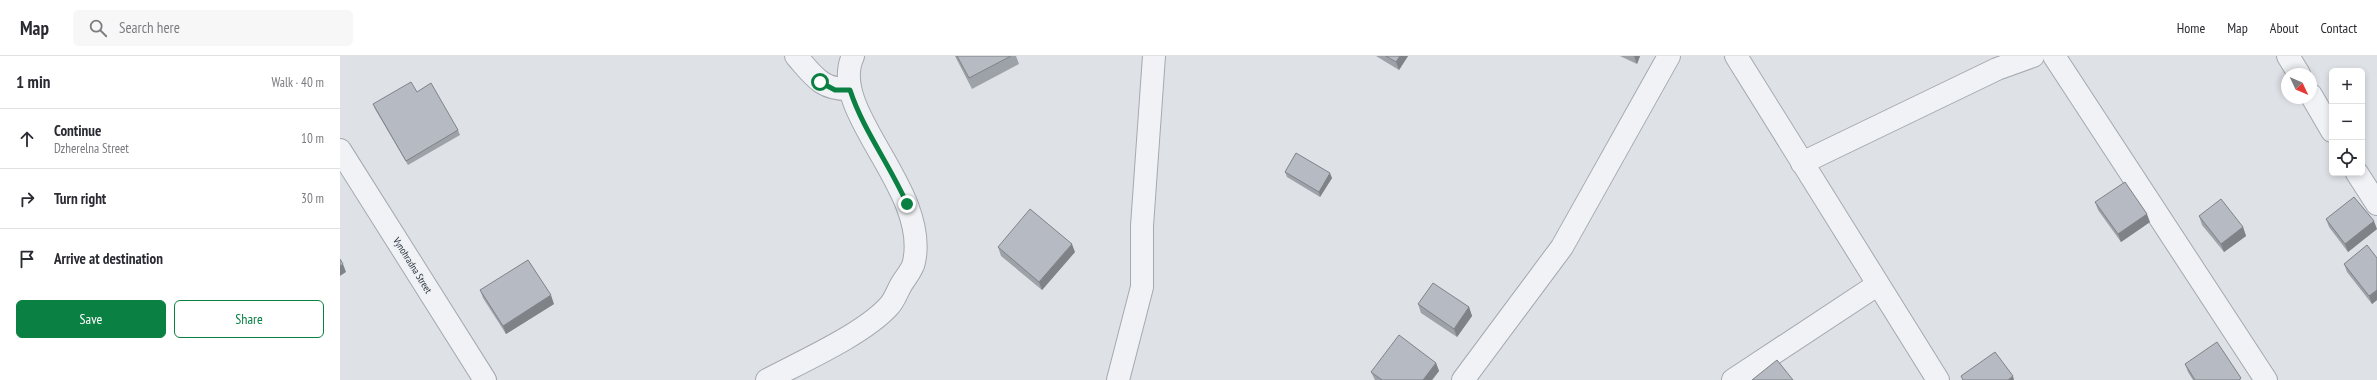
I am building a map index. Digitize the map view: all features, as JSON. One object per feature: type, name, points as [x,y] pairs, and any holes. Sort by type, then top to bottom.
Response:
[{"type":"street","points":[[796,56],[820,82],[835,90],[850,90]]},
{"type":"street","points":[[767,380],[867,325],[889,306],[914,262],[916,233],[907,204],[895,176],[858,114],[850,90],[849,65],[854,56]]},
{"type":"street","points":[[1118,380],[1142,287],[1142,226],[1154,56]]},
{"type":"street","points":[[1463,380],[1562,247],[1669,56]]},
{"type":"street","points":[[1736,56],[1877,285],[1938,380]]},
{"type":"street","points":[[1802,163],[1997,69],[2033,56]]},
{"type":"street","points":[[2054,56],[2266,380]]},
{"type":"street","points":[[2288,56],[2295,68]]},
{"type":"street","points":[[2316,104],[2329,126]]},
{"type":"street","name":"Vynohradna Street","points":[[340,150],[485,380]]},
{"type":"street","points":[[2359,176],[2377,204]]},
{"type":"street","points":[[1733,380],[1877,285]]},
{"type":"building","points":[[957,56],[1011,56],[969,78]]},
{"type":"building","points":[[1386,56],[1400,56],[1396,62]]},
{"type":"building","points":[[411,82],[417,92],[431,83],[458,130],[406,161],[373,104]]},
{"type":"building","points":[[1296,153],[1330,173],[1319,192],[1285,172]]},
{"type":"building","points":[[2125,182],[2147,214],[2118,234],[2095,202]]},
{"type":"building","points":[[2354,197],[2374,221],[2345,244],[2326,219]]},
{"type":"building","points":[[2221,199],[2243,227],[2221,244],[2199,216]]},
{"type":"building","points":[[1030,209],[1072,244],[1039,282],[998,247]]},
{"type":"building","points":[[2367,245],[2377,258],[2377,290],[2369,296],[2344,264]]},
{"type":"building","points":[[340,259],[343,264],[340,266]]},
{"type":"building","points":[[528,260],[551,295],[503,326],[480,290]]},
{"type":"building","points":[[1433,283],[1469,307],[1454,329],[1418,304]]},
{"type":"building","points":[[1399,335],[1436,363],[1423,380],[1382,380],[1371,372]]},
{"type":"building","points":[[2217,342],[2241,378],[2239,380],[2195,380],[2185,364]]},
{"type":"building","points":[[1995,352],[2013,376],[2008,380],[1963,380],[1961,376]]},
{"type":"building","points":[[1777,360],[1793,380],[1752,380]]},
{"type":"route","points":[[820,82],[835,90],[850,90],[858,114],[895,176],[907,204]]}]
